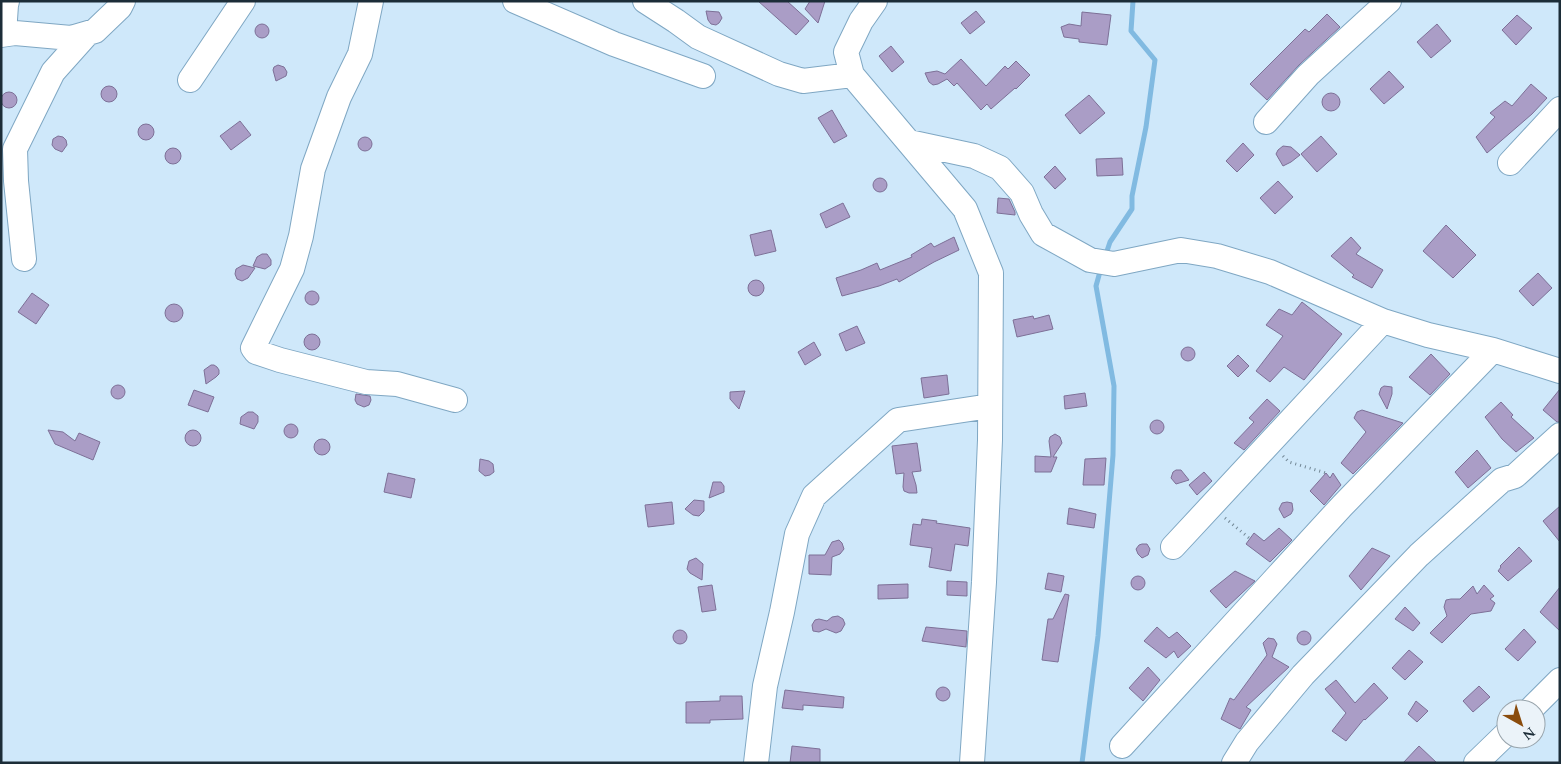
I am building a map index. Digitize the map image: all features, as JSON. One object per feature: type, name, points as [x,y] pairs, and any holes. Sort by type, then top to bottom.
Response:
[{"type":"street","points":[[7,1],[3,35],[15,33],[71,38],[95,31],[120,7],[123,1]]},
{"type":"street","points":[[190,80],[243,1]]},
{"type":"street","points":[[371,1],[360,54],[339,97],[313,169],[292,269],[253,348],[256,352],[289,362],[366,382],[398,384],[455,400]]},
{"type":"street","points":[[515,1],[614,44],[703,76]]},
{"type":"street","points":[[645,1],[698,37],[779,74],[803,81],[852,76]]},
{"type":"street","points":[[875,1],[861,21],[846,52],[852,76],[965,209],[991,273],[990,440],[984,582],[972,763]]},
{"type":"street","points":[[1266,122],[1308,75],[1389,1]]},
{"type":"street","points":[[24,259],[16,180],[15,149],[53,72],[87,34]]},
{"type":"street","points":[[1510,163],[1560,109]]},
{"type":"street","points":[[909,142],[974,156],[1000,168],[1022,193],[1031,214],[1043,234],[1103,262],[1181,250],[1217,256],[1270,272],[1383,321],[1428,335],[1493,350],[1560,372]]},
{"type":"street","points":[[1173,547],[1383,321]]},
{"type":"street","points":[[1122,746],[1342,506],[1493,350]]},
{"type":"street","points":[[756,763],[765,686],[797,534],[814,496],[898,420],[990,406]]},
{"type":"street","points":[[1234,763],[1247,742],[1303,675],[1419,555],[1502,480],[1514,476],[1560,435]]},
{"type":"street","points":[[1541,699],[1560,680]]},
{"type":"street","points":[[1476,763],[1496,744]]},
{"type":"path","points":[[1270,444],[1289,462],[1326,473]]},
{"type":"path","points":[[1212,506],[1249,538]]},
{"type":"building","points":[[758,1],[787,1],[809,21],[796,35]]},
{"type":"building","points":[[810,1],[825,1],[818,23],[805,9]]},
{"type":"building","points":[[706,11],[719,12],[722,18],[719,23],[716,25],[711,24]]},
{"type":"building","points":[[976,11],[985,22],[970,34],[961,23]]},
{"type":"building","points":[[1082,12],[1111,15],[1107,45],[1079,42],[1079,39],[1064,37],[1061,27],[1069,24],[1081,26]]},
{"type":"building","points":[[1327,14],[1340,27],[1299,65],[1267,100],[1250,84],[1305,29],[1309,32]]},
{"type":"building","points":[[1517,15],[1532,28],[1516,45],[1502,30]]},
{"type":"building","points":[[259,24],[265,24],[269,31],[265,38],[259,38],[255,34],[255,28]]},
{"type":"building","points":[[1437,24],[1451,41],[1431,58],[1417,42]]},
{"type":"building","points":[[891,46],[904,62],[892,72],[879,56]]},
{"type":"building","points":[[961,59],[986,86],[1005,66],[1008,69],[1016,61],[1030,75],[991,109],[987,104],[981,110],[957,83],[954,86],[947,79],[933,85],[929,82],[925,73],[937,71],[945,74]]},
{"type":"building","points":[[278,65],[284,67],[287,72],[286,76],[276,81],[273,70]]},
{"type":"building","points":[[1389,71],[1404,87],[1384,104],[1370,89]]},
{"type":"building","points":[[1531,84],[1547,98],[1532,114],[1487,153],[1476,137],[1495,117],[1490,113],[1505,101],[1512,106]]},
{"type":"building","points":[[106,86],[112,86],[117,91],[115,100],[106,102],[101,97],[101,91]]},
{"type":"building","points":[[6,92],[12,92],[17,97],[15,106],[6,108],[1,103],[1,97]]},
{"type":"building","points":[[1331,93],[1337,96],[1340,102],[1337,108],[1331,111],[1325,108],[1322,102],[1325,96]]},
{"type":"building","points":[[1089,95],[1105,113],[1080,134],[1065,115]]},
{"type":"building","points":[[832,110],[847,136],[834,143],[818,118]]},
{"type":"building","points":[[240,121],[251,135],[231,150],[220,136]]},
{"type":"building","points":[[146,124],[152,126],[154,132],[152,138],[146,140],[140,138],[138,132],[140,126]]},
{"type":"building","points":[[58,136],[66,140],[67,145],[62,152],[55,149],[52,145],[53,139]]},
{"type":"building","points":[[1321,136],[1337,154],[1317,172],[1301,154]]},
{"type":"building","points":[[365,137],[370,139],[372,144],[370,149],[365,151],[360,149],[358,144],[360,139]]},
{"type":"building","points":[[1243,143],[1254,155],[1237,172],[1226,161]]},
{"type":"building","points":[[1283,146],[1291,147],[1300,155],[1283,166],[1276,154]]},
{"type":"building","points":[[173,148],[181,156],[173,164],[165,156]]},
{"type":"building","points":[[1122,158],[1123,175],[1097,176],[1096,159]]},
{"type":"building","points":[[1055,166],[1066,179],[1055,189],[1044,177]]},
{"type":"building","points":[[880,178],[885,180],[887,185],[885,190],[880,192],[875,190],[873,185],[875,180]]},
{"type":"building","points":[[1278,181],[1293,197],[1275,214],[1260,198]]},
{"type":"building","points":[[998,198],[1009,199],[1015,215],[997,213]]},
{"type":"building","points":[[843,203],[850,217],[826,228],[820,214]]},
{"type":"building","points":[[1446,225],[1476,255],[1453,278],[1423,251]]},
{"type":"building","points":[[771,230],[776,251],[755,256],[750,235]]},
{"type":"building","points":[[954,237],[959,250],[899,282],[897,279],[842,296],[836,278],[877,263],[880,270],[912,257],[911,255],[931,243],[934,247]]},
{"type":"building","points":[[1351,237],[1361,248],[1356,254],[1383,270],[1372,288],[1352,277],[1354,275],[1331,256]]},
{"type":"building","points":[[267,254],[271,260],[271,265],[265,269],[253,266],[257,257]]},
{"type":"building","points":[[243,265],[255,268],[248,278],[242,281],[237,279],[235,274],[236,269]]},
{"type":"building","points":[[1538,273],[1552,288],[1533,306],[1519,291]]},
{"type":"building","points":[[756,280],[764,288],[756,296],[748,288]]},
{"type":"building","points":[[309,291],[315,291],[319,298],[315,305],[309,305],[305,301],[305,295]]},
{"type":"building","points":[[32,293],[49,305],[36,324],[18,312]]},
{"type":"building","points":[[1302,302],[1342,334],[1304,380],[1284,367],[1270,382],[1256,371],[1283,336],[1266,325],[1279,309],[1292,315]]},
{"type":"building","points":[[174,304],[182,309],[183,313],[178,321],[174,322],[166,317],[165,313],[170,305]]},
{"type":"building","points":[[1049,315],[1053,329],[1017,337],[1013,320],[1033,316],[1034,319]]},
{"type":"building","points":[[857,326],[865,343],[846,351],[839,334]]},
{"type":"building","points":[[309,334],[315,334],[320,339],[318,348],[309,350],[304,345],[304,339]]},
{"type":"building","points":[[814,342],[821,355],[805,365],[798,352]]},
{"type":"building","points":[[1188,347],[1193,349],[1195,354],[1193,359],[1188,361],[1183,359],[1181,354],[1183,349]]},
{"type":"building","points":[[1431,354],[1450,374],[1430,395],[1409,377]]},
{"type":"building","points":[[1238,355],[1249,366],[1238,377],[1227,366]]},
{"type":"building","points":[[211,365],[217,367],[219,374],[206,384],[204,370]]},
{"type":"building","points":[[947,375],[949,394],[924,398],[921,378]]},
{"type":"building","points":[[118,385],[123,387],[125,392],[123,397],[118,399],[113,397],[111,392],[113,387]]},
{"type":"building","points":[[1384,386],[1392,387],[1392,394],[1387,409],[1379,394]]},
{"type":"building","points":[[1560,389],[1560,422],[1557,422],[1543,410]]},
{"type":"building","points":[[194,390],[214,397],[208,412],[188,405]]},
{"type":"building","points":[[745,391],[739,409],[730,399],[730,392]]},
{"type":"building","points":[[1085,393],[1087,406],[1065,409],[1064,396]]},
{"type":"building","points":[[356,394],[370,396],[369,405],[364,407],[357,404],[355,400]]},
{"type":"building","points":[[1267,399],[1280,411],[1244,450],[1234,443],[1254,422],[1249,418]]},
{"type":"building","points":[[1501,402],[1513,415],[1511,417],[1534,438],[1516,452],[1502,439],[1485,417]]},
{"type":"building","points":[[1362,410],[1403,423],[1353,474],[1341,463],[1366,432],[1354,418],[1357,412]]},
{"type":"building","points":[[248,412],[253,412],[258,416],[258,422],[254,429],[240,424],[241,417]]},
{"type":"building","points":[[1157,420],[1162,422],[1164,427],[1162,432],[1157,434],[1152,432],[1150,427],[1152,422]]},
{"type":"building","points":[[288,424],[294,424],[298,431],[294,438],[288,438],[284,434],[284,428]]},
{"type":"building","points":[[48,430],[63,432],[75,441],[79,433],[100,442],[93,460],[55,444]]},
{"type":"building","points":[[193,430],[201,438],[193,446],[185,438]]},
{"type":"building","points":[[1055,434],[1060,437],[1062,443],[1053,457],[1057,457],[1051,472],[1035,472],[1035,456],[1051,457],[1049,441],[1050,437]]},
{"type":"building","points":[[319,439],[325,439],[330,444],[328,453],[319,455],[314,450],[314,444]]},
{"type":"building","points":[[917,443],[921,471],[912,472],[917,493],[909,493],[904,491],[903,487],[904,473],[896,474],[892,446]]},
{"type":"building","points":[[1477,450],[1491,468],[1468,488],[1455,472]]},
{"type":"building","points":[[1106,458],[1104,485],[1083,485],[1085,459]]},
{"type":"building","points":[[480,459],[493,464],[494,472],[485,476],[479,471]]},
{"type":"building","points":[[1176,470],[1181,470],[1189,480],[1176,484],[1171,478]]},
{"type":"building","points":[[1204,472],[1212,481],[1197,495],[1189,485]]},
{"type":"building","points":[[388,473],[415,479],[411,498],[384,492]]},
{"type":"building","points":[[1326,473],[1330,478],[1333,473],[1341,485],[1324,505],[1310,491]]},
{"type":"building","points":[[713,482],[721,482],[724,486],[724,492],[709,498]]},
{"type":"building","points":[[694,500],[704,501],[704,511],[699,516],[693,515],[685,509]]},
{"type":"building","points":[[672,502],[674,524],[648,527],[645,505]]},
{"type":"building","points":[[1282,503],[1292,503],[1293,510],[1291,514],[1284,518],[1279,509]]},
{"type":"building","points":[[1560,506],[1560,542],[1543,521]]},
{"type":"building","points":[[1069,508],[1096,514],[1094,528],[1067,524]]},
{"type":"building","points":[[922,519],[970,528],[968,546],[955,544],[951,571],[929,567],[932,548],[910,545],[913,524],[921,525]]},
{"type":"building","points":[[1279,528],[1292,540],[1270,562],[1246,544],[1254,533],[1264,541]]},
{"type":"building","points":[[839,540],[844,549],[840,554],[832,557],[831,575],[809,574],[809,555],[825,555],[832,542]]},
{"type":"building","points":[[1142,544],[1147,544],[1150,549],[1148,555],[1142,558],[1136,549]]},
{"type":"building","points":[[1519,547],[1532,561],[1508,581],[1498,571],[1500,566]]},
{"type":"building","points":[[1372,548],[1390,556],[1361,590],[1349,576]]},
{"type":"building","points":[[696,558],[703,564],[702,580],[687,569],[689,561]]},
{"type":"building","points":[[1235,571],[1255,581],[1226,608],[1210,591]]},
{"type":"building","points":[[1048,573],[1064,576],[1061,592],[1045,589]]},
{"type":"building","points":[[1138,576],[1143,578],[1145,583],[1143,588],[1138,590],[1133,588],[1131,583],[1133,578]]},
{"type":"building","points":[[947,581],[967,582],[967,596],[947,595]]},
{"type":"building","points":[[908,584],[908,598],[878,599],[878,585]]},
{"type":"building","points":[[712,585],[716,610],[702,612],[698,587]]},
{"type":"building","points":[[1484,585],[1494,596],[1490,599],[1495,603],[1491,611],[1471,614],[1442,643],[1430,633],[1447,616],[1444,607],[1446,600],[1460,599],[1473,586],[1477,594]]},
{"type":"building","points":[[1560,587],[1560,631],[1540,612]]},
{"type":"building","points":[[1065,594],[1069,595],[1058,662],[1042,660],[1048,619],[1053,619]]},
{"type":"building","points":[[1405,607],[1420,623],[1413,631],[1395,619]]},
{"type":"building","points":[[838,616],[843,619],[845,624],[841,631],[836,633],[826,629],[819,632],[813,631],[812,625],[815,620],[827,621],[832,617]]},
{"type":"building","points":[[926,627],[967,631],[966,647],[922,641]]},
{"type":"building","points":[[1157,627],[1169,638],[1177,632],[1191,646],[1178,658],[1174,651],[1166,658],[1144,641]]},
{"type":"building","points":[[1524,629],[1536,642],[1518,661],[1505,649]]},
{"type":"building","points":[[677,630],[683,630],[687,637],[683,644],[677,644],[673,640],[673,634]]},
{"type":"building","points":[[1304,631],[1309,633],[1311,638],[1309,643],[1304,645],[1299,643],[1297,638],[1299,633]]},
{"type":"building","points":[[1268,638],[1274,639],[1277,644],[1272,657],[1289,667],[1246,707],[1251,710],[1240,729],[1221,719],[1230,698],[1234,700],[1267,655],[1263,643]]},
{"type":"building","points":[[1409,650],[1423,662],[1405,680],[1392,668]]},
{"type":"building","points":[[1148,667],[1160,680],[1143,701],[1129,688]]},
{"type":"building","points":[[1336,680],[1355,703],[1374,683],[1388,698],[1364,719],[1346,741],[1332,731],[1346,713],[1325,689]]},
{"type":"building","points":[[1479,686],[1490,697],[1473,712],[1463,701]]},
{"type":"building","points":[[943,687],[948,689],[950,694],[948,699],[943,701],[938,699],[936,694],[938,689]]},
{"type":"building","points":[[785,690],[844,697],[843,708],[803,705],[803,710],[782,708]]},
{"type":"building","points":[[720,696],[742,696],[743,719],[710,720],[710,723],[686,723],[686,702],[720,701]]},
{"type":"building","points":[[1416,701],[1428,711],[1417,722],[1408,714]]},
{"type":"building","points":[[792,746],[820,749],[820,763],[790,763]]},
{"type":"building","points":[[1419,746],[1437,763],[1403,763]]},
{"type":"waterway","points":[[1105,257],[1110,242],[1132,209],[1132,196],[1146,127],[1155,60],[1131,31],[1133,1]]},
{"type":"waterway","points":[[1082,763],[1098,636],[1113,455],[1114,386],[1096,286],[1101,268]]}]
